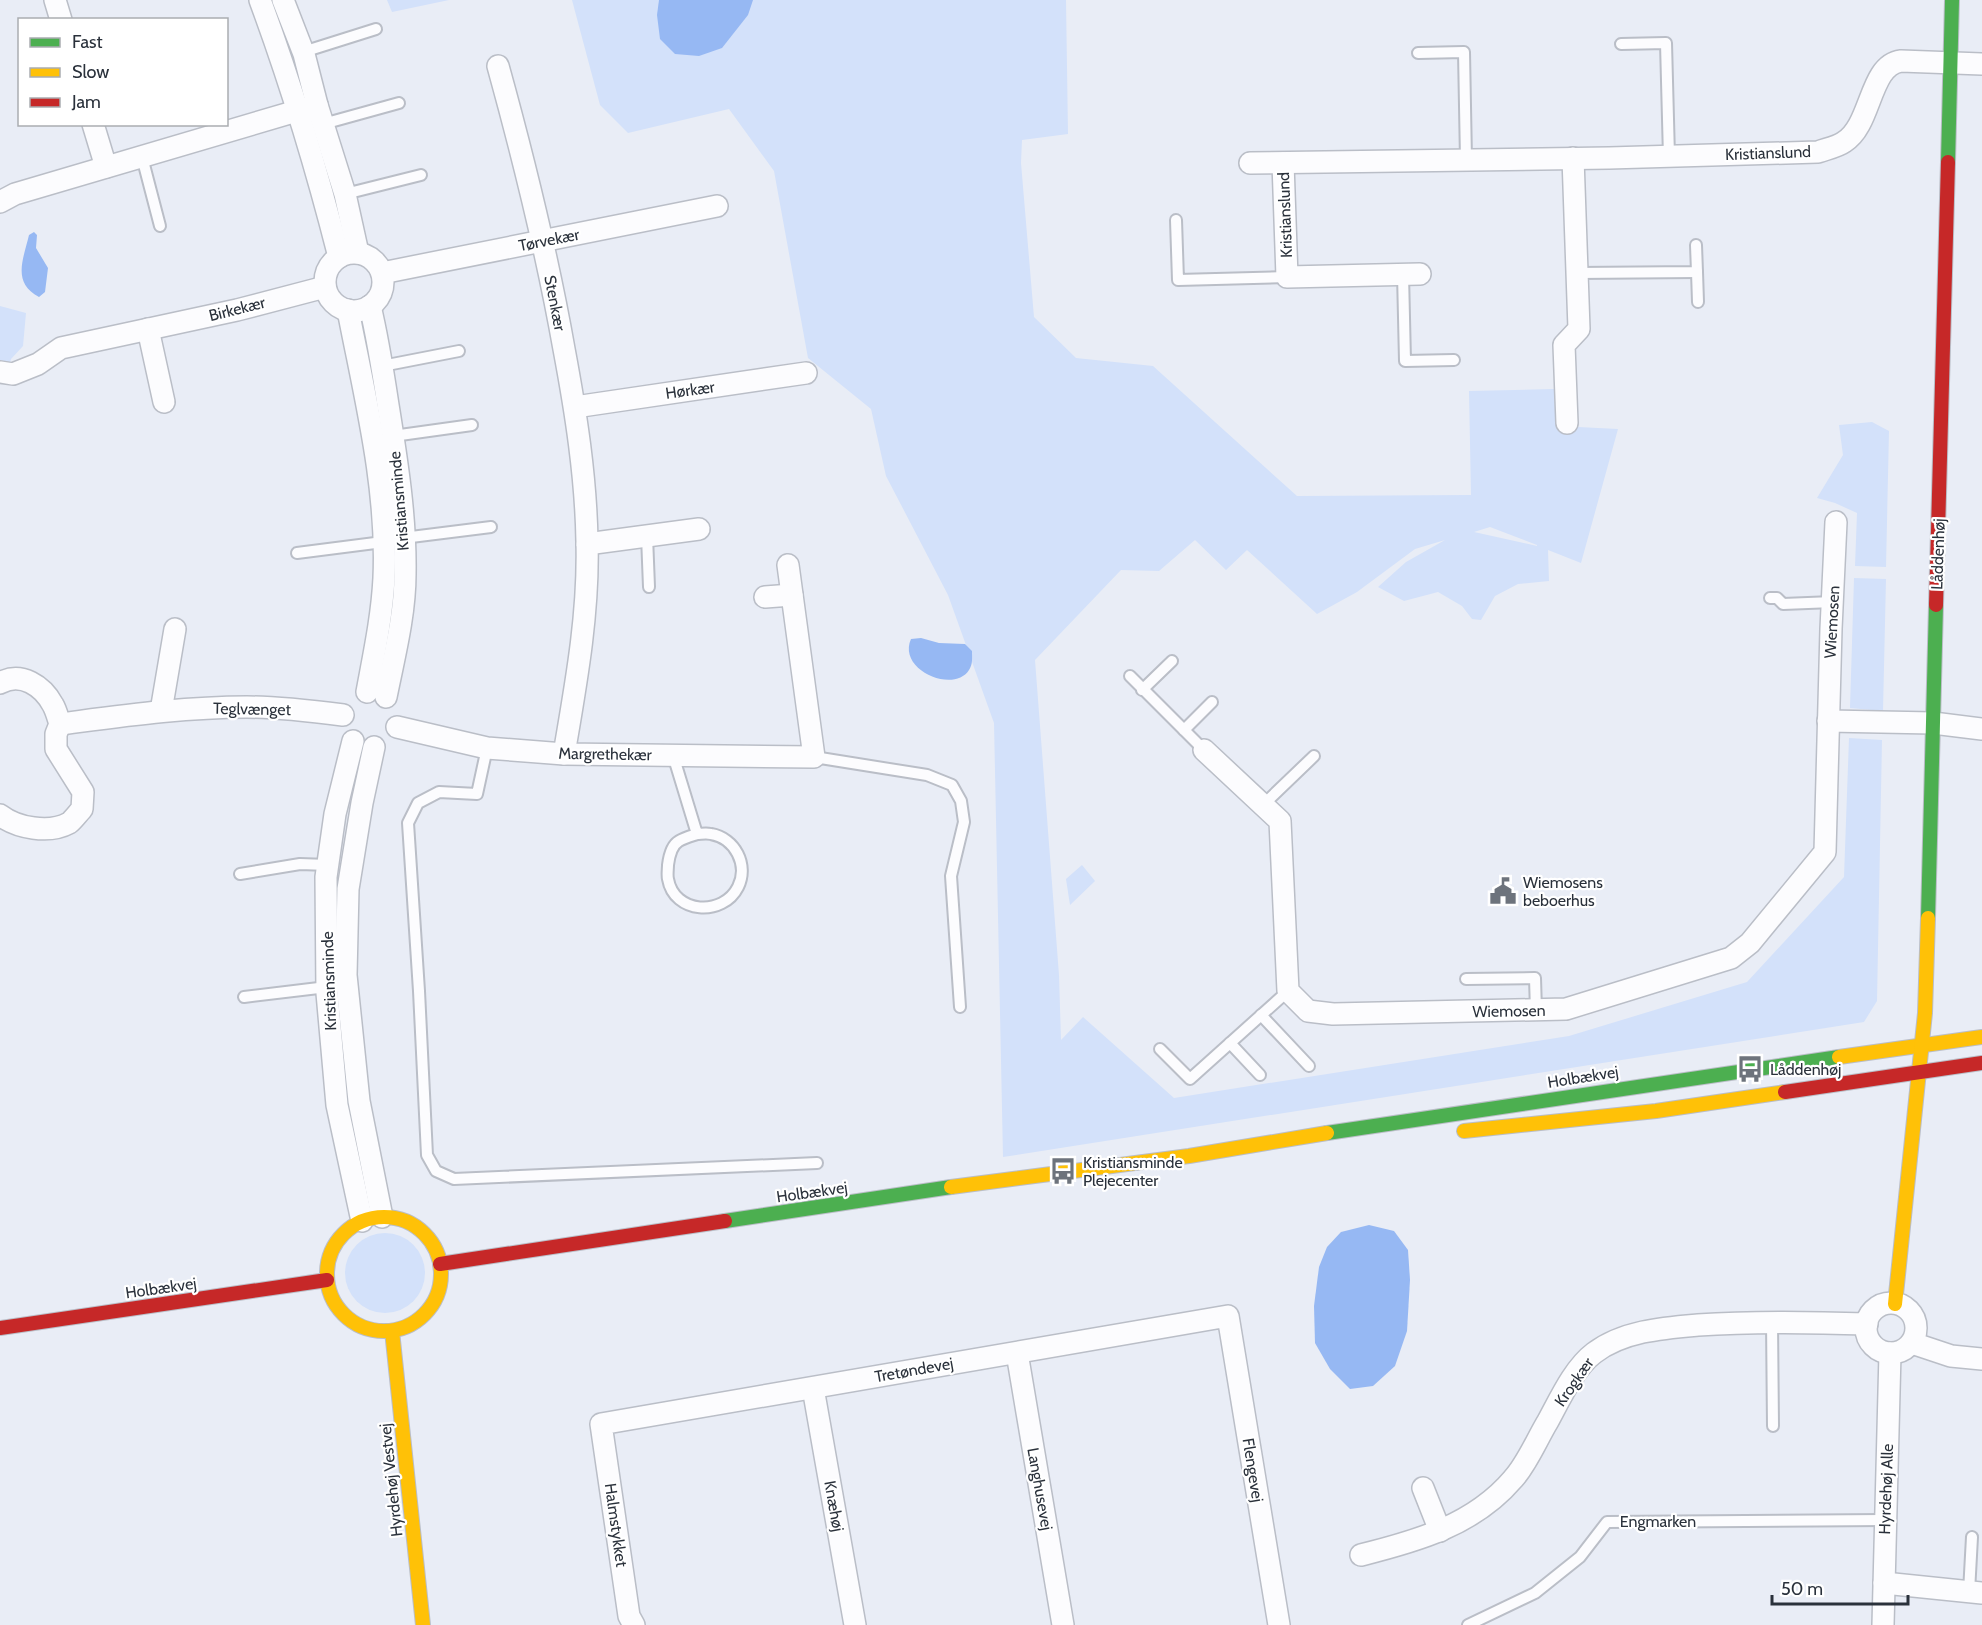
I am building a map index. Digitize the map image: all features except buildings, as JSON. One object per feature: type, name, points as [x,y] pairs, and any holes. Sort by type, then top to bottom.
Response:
[{"type":"street","points":[[55,0],[60,18]]},
{"type":"street","points":[[260,0],[280,54],[312,113],[345,194],[348,255]]},
{"type":"street","points":[[283,0],[303,52],[321,187],[348,255]]},
{"type":"street","name":"Låddenhøj","points":[[1919,1072],[1925,1013],[1952,0]]},
{"type":"street","name":"Kristianslund","points":[[1250,163],[1818,152],[1845,142],[1859,127],[1886,67],[1901,61],[1951,63]]},
{"type":"street","points":[[1951,63],[1982,64]]},
{"type":"street","name":"Stenkær","points":[[498,66],[521,147],[543,241],[575,407],[585,487],[587,544],[585,622],[564,754]]},
{"type":"street","points":[[7,198],[106,167],[312,113]]},
{"type":"street","points":[[94,126],[106,167]]},
{"type":"street","points":[[1567,423],[1564,345],[1580,329],[1574,158]]},
{"type":"street","name":"Kristianslund","points":[[1283,163],[1287,277],[1412,274]]},
{"type":"street","name":"Tørvekær","points":[[382,273],[717,206]]},
{"type":"street","points":[[348,255],[368,256],[376,262],[382,273],[382,287],[377,299],[370,306],[361,310],[348,310],[338,306],[329,298],[325,287],[325,276],[330,264],[348,255]]},
{"type":"street","name":"Birkekær","points":[[0,372],[13,374],[38,364],[61,348],[237,310],[325,287]]},
{"type":"street","name":"Kristiansminde","points":[[370,306],[393,436],[402,508],[405,575],[399,631],[377,694]]},
{"type":"street","name":"Kristiansminde","points":[[348,310],[373,438],[382,510],[384,577],[378,630],[377,694]]},
{"type":"street","points":[[148,329],[164,402]]},
{"type":"street","name":"Hørkær","points":[[575,407],[806,373]]},
{"type":"street","name":"Wiemosen","points":[[1288,991],[1308,1011],[1333,1014],[1566,1009],[1720,961],[1731,957],[1750,943],[1825,852],[1836,522]]},
{"type":"street","points":[[587,544],[699,529]]},
{"type":"street","points":[[788,565],[814,757]]},
{"type":"street","points":[[765,597],[792,595]]},
{"type":"street","points":[[161,711],[176,629]]},
{"type":"street","points":[[0,683],[8,679],[24,679],[41,688],[54,705],[60,724],[56,734],[56,749],[83,792],[82,809],[69,823],[48,829],[26,827],[0,815]]},
{"type":"street","points":[[357,694],[377,694],[394,704],[398,717],[397,727],[385,743],[374,747],[363,746],[353,741],[343,726],[343,715],[347,703],[357,694]]},
{"type":"street","name":"Teglvænget","points":[[60,724],[161,711],[248,707],[343,715]]},
{"type":"street","points":[[1828,721],[1933,723],[1982,729]]},
{"type":"street","name":"Margrethekær","points":[[397,727],[487,748],[564,754],[814,757]]},
{"type":"street","name":"Kristiansminde","points":[[353,741],[335,814],[326,877],[327,987],[337,1105],[372,1219]]},
{"type":"street","name":"Kristiansminde","points":[[372,1219],[346,975],[348,889],[374,747]]},
{"type":"street","points":[[1204,750],[1280,821],[1288,991]]},
{"type":"street","name":"Holbækvej","points":[[440,1264],[993,1181],[1189,1156],[1413,1119],[1982,1037]]},
{"type":"street","points":[[1447,1132],[1656,1111],[1982,1064]]},
{"type":"street","points":[[1895,1304],[1919,1072]]},
{"type":"street","name":"Holbækvej","points":[[1189,1156],[1378,1139]]},
{"type":"street","points":[[372,1219],[402,1220],[420,1230],[433,1245],[440,1264],[441,1281],[436,1298],[427,1312],[414,1323],[392,1331],[374,1330],[356,1324],[342,1313],[332,1297],[327,1280],[328,1262],[335,1245],[346,1231],[372,1219]]},
{"type":"street","name":"Holbækvej","points":[[0,1328],[327,1280]]},
{"type":"street","points":[[1885,1304],[1895,1304],[1910,1311],[1916,1326],[1912,1343],[1898,1352],[1890,1353],[1875,1347],[1867,1332],[1867,1324],[1870,1315],[1877,1308],[1885,1304]]},
{"type":"street","name":"Tretøndevej","points":[[601,1424],[1228,1316]]},
{"type":"street","name":"Flengevej","points":[[1228,1316],[1279,1625]]},
{"type":"street","name":"Krogkær","points":[[1361,1555],[1440,1531],[1471,1516],[1492,1500],[1514,1478],[1574,1376],[1593,1353],[1613,1342],[1635,1334],[1666,1328],[1749,1321],[1867,1324]]},
{"type":"street","name":"Hyrdehøj Vestvej","points":[[392,1331],[423,1625]]},
{"type":"street","points":[[1912,1343],[1951,1356],[1982,1359]]},
{"type":"street","name":"Langhusevej","points":[[1017,1353],[1063,1625]]},
{"type":"street","name":"Hyrdehøj Alle","points":[[1882,1625],[1890,1353]]},
{"type":"street","name":"Knæhøj","points":[[813,1388],[855,1625]]},
{"type":"street","name":"Halmstykket","points":[[601,1424],[629,1616],[634,1625]]},
{"type":"street","points":[[1423,1488],[1440,1531]]},
{"type":"street","points":[[1884,1583],[1975,1593]]},
{"type":"lane","points":[[303,52],[376,29]]},
{"type":"lane","points":[[1621,44],[1665,44],[1670,156]]},
{"type":"lane","points":[[1418,53],[1464,52],[1466,160]]},
{"type":"lane","points":[[312,113],[399,103]]},
{"type":"lane","points":[[142,157],[160,226]]},
{"type":"lane","points":[[345,194],[421,175]]},
{"type":"lane","points":[[1176,220],[1178,280],[1287,277]]},
{"type":"lane","points":[[1696,245],[1698,302]]},
{"type":"lane","points":[[1577,273],[1697,272]]},
{"type":"lane","points":[[1412,274],[1405,361],[1454,360]]},
{"type":"lane","points":[[382,366],[459,351]]},
{"type":"lane","points":[[393,436],[472,425]]},
{"type":"lane","points":[[404,538],[491,527]]},
{"type":"lane","points":[[646,536],[649,587]]},
{"type":"lane","points":[[297,553],[383,542]]},
{"type":"lane","points":[[1770,598],[1777,598],[1783,604],[1833,603]]},
{"type":"lane","points":[[1142,690],[1172,661]]},
{"type":"lane","points":[[1130,676],[1204,750]]},
{"type":"lane","points":[[1184,730],[1212,702]]},
{"type":"lane","points":[[487,748],[477,794],[439,792],[418,803],[408,823],[427,1155],[436,1171],[454,1179],[817,1163]]},
{"type":"lane","points":[[673,755],[697,834]]},
{"type":"lane","points":[[1263,805],[1314,756]]},
{"type":"lane","name":"Margrethekær","points":[[814,757],[927,775],[951,785],[962,801],[964,822],[951,876],[960,1007]]},
{"type":"lane","points":[[697,834],[722,837],[737,849],[743,869],[739,886],[729,901],[709,908],[691,907],[675,895],[668,880],[669,856],[677,841],[697,834]]},
{"type":"lane","points":[[240,874],[300,864],[328,864]]},
{"type":"lane","points":[[1466,980],[1535,978],[1536,1011]]},
{"type":"lane","points":[[244,997],[327,987]]},
{"type":"lane","points":[[1160,1049],[1190,1079],[1288,991]]},
{"type":"lane","points":[[1261,1015],[1309,1066]]},
{"type":"lane","points":[[1230,1043],[1260,1075]]},
{"type":"lane","points":[[1772,1322],[1773,1426]]},
{"type":"lane","name":"Engmarken","points":[[1468,1625],[1534,1593],[1580,1557],[1607,1522],[1885,1520]]},
{"type":"lane","points":[[1972,1537],[1975,1593]]},
{"type":"shaded area","points":[[387,0],[449,0],[392,12]]},
{"type":"shaded area","points":[[572,0],[1066,0],[1068,134],[1022,140],[1021,163],[1034,317],[1076,358],[1153,366],[1297,496],[1471,495],[1469,391],[1554,389],[1558,426],[1618,429],[1581,563],[1548,550],[1549,581],[1518,584],[1495,596],[1481,620],[1472,619],[1462,606],[1438,592],[1404,601],[1378,587],[1406,562],[1445,540],[1415,549],[1357,592],[1317,614],[1247,550],[1226,570],[1195,540],[1159,571],[1121,570],[1035,660],[1059,975],[1061,1040],[1083,1017],[1174,1098],[1569,1036],[1747,982],[1844,877],[1849,738],[1882,740],[1877,1001],[1864,1022],[1003,1157],[994,723],[948,595],[886,476],[871,409],[808,358],[774,171],[729,109],[628,133],[600,105]],"holes":[[[1490,527],[1537,546],[1474,532]]]},
{"type":"shaded area","points":[[0,306],[26,313],[23,346],[11,359],[9,367],[0,365]]},
{"type":"shaded area","points":[[1872,422],[1889,431],[1886,567],[1855,566],[1857,513],[1817,498],[1843,455],[1839,425]]},
{"type":"shaded area","points":[[1854,578],[1886,579],[1883,711],[1850,708]]},
{"type":"shaded area","points":[[1082,865],[1095,881],[1070,905],[1066,879]]},
{"type":"shaded area","points":[[385,1233],[400,1236],[413,1245],[422,1258],[425,1273],[422,1288],[413,1301],[400,1310],[385,1313],[370,1310],[357,1301],[348,1288],[345,1273],[348,1258],[357,1245],[370,1236]]},
{"type":"water","points":[[659,0],[753,0],[748,15],[722,48],[699,56],[675,54],[660,39],[657,15]]},
{"type":"water","points":[[34,232],[37,235],[36,248],[48,268],[45,292],[39,297],[25,285],[22,278],[22,262],[29,235]]},
{"type":"water","points":[[921,638],[939,643],[965,644],[972,651],[972,663],[969,670],[962,677],[952,680],[940,679],[919,669],[912,660],[909,650],[911,639]]},
{"type":"water","points":[[1369,1225],[1394,1231],[1408,1250],[1410,1280],[1407,1331],[1395,1366],[1373,1386],[1350,1389],[1330,1369],[1315,1343],[1314,1306],[1319,1267],[1327,1247],[1341,1232]]},
{"type":"traffic: fast","points":[[1948,162],[1952,0]]},
{"type":"traffic: fast","points":[[1928,918],[1936,605]]},
{"type":"traffic: fast","points":[[1327,1133],[1839,1057]]},
{"type":"traffic: fast","points":[[725,1221],[951,1187]]},
{"type":"traffic: slow","points":[[1895,1304],[1925,1013],[1928,918]]},
{"type":"traffic: slow","points":[[1839,1057],[1982,1037]]},
{"type":"traffic: slow","points":[[1464,1131],[1656,1111],[1785,1092]]},
{"type":"traffic: slow","points":[[951,1187],[1189,1156],[1327,1133]]},
{"type":"traffic: slow","points":[[384,1217],[406,1222],[424,1234],[436,1252],[441,1274],[436,1296],[424,1314],[406,1326],[384,1331],[362,1326],[344,1314],[332,1296],[327,1274],[332,1252],[344,1234],[362,1222],[384,1217]]},
{"type":"traffic: slow","points":[[392,1331],[423,1625]]},
{"type":"traffic: jam","points":[[1936,605],[1948,162]]},
{"type":"traffic: jam","points":[[1785,1092],[1982,1063]]},
{"type":"traffic: jam","points":[[440,1264],[725,1221]]},
{"type":"traffic: jam","points":[[0,1328],[327,1280]]},
{"type":"place","name":"Wiemosens beboerhus","points":[[1503,891]]},
{"type":"place","name":"Låddenhøj","points":[[1750,1069]]},
{"type":"place","name":"Kristiansminde Plejecenter","points":[[1063,1171]]}]
